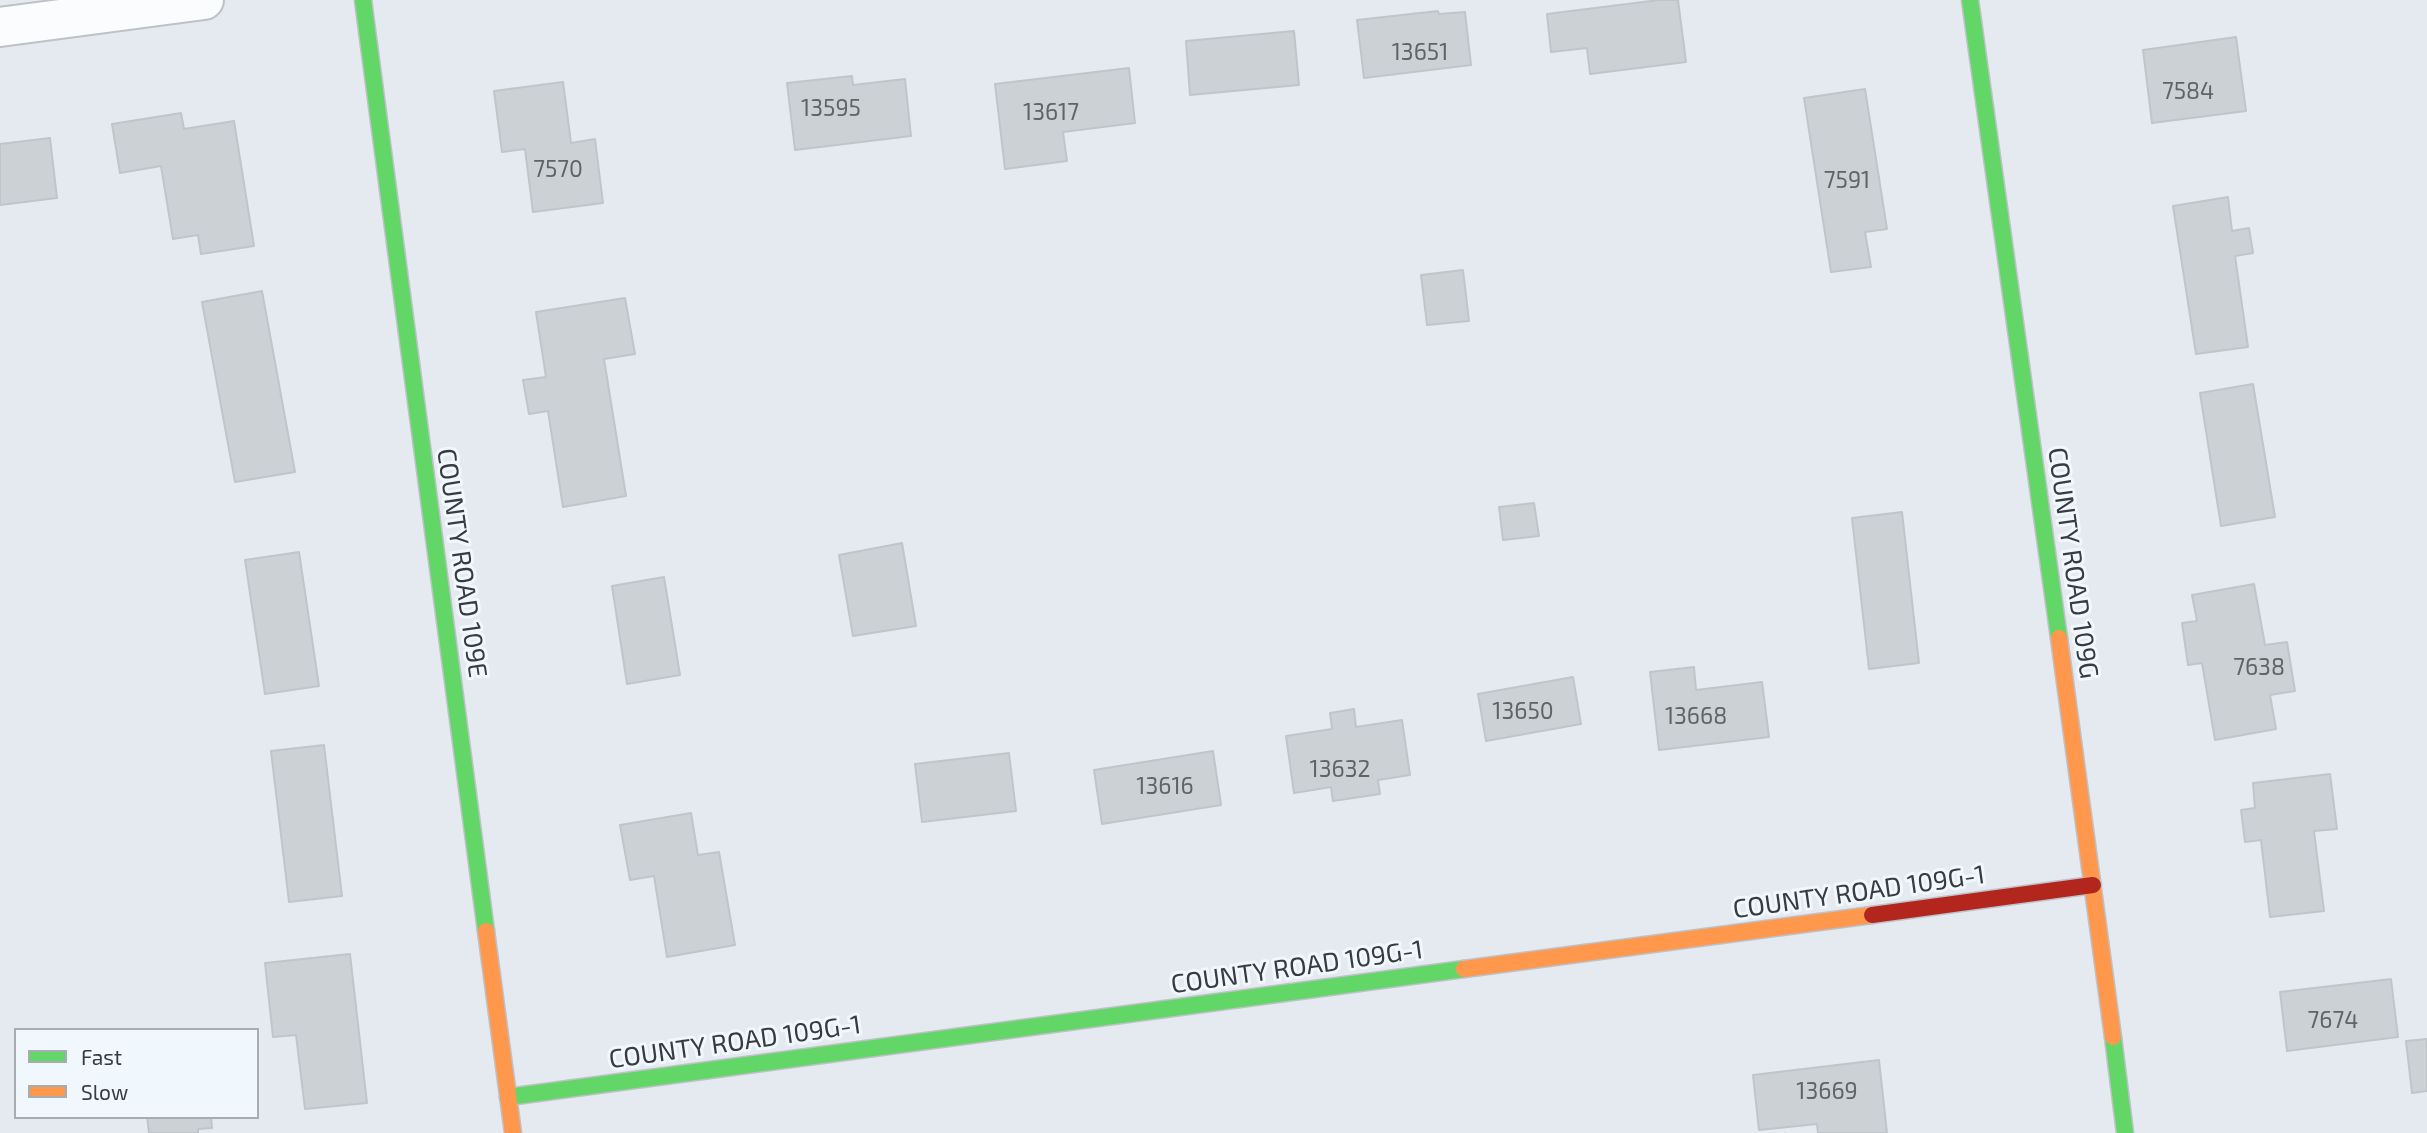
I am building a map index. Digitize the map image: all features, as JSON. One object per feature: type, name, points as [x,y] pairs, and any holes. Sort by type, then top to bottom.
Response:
[{"type":"street","points":[[0,27],[204,0]]},
{"type":"street","name":"COUNTY ROAD 109E","points":[[363,0],[513,1133]]},
{"type":"street","name":"COUNTY ROAD 109G","points":[[1970,0],[2093,885],[2124,1133]]},
{"type":"street","name":"COUNTY ROAD 109G-1","points":[[508,1097],[2093,885]]},
{"type":"building","points":[[1678,0],[1686,62],[1590,74],[1587,48],[1551,52],[1547,14]]},
{"type":"building","points":[[1438,11],[1439,14],[1465,12],[1471,65],[1364,78],[1357,20]]},
{"type":"building","points":[[1294,31],[1299,85],[1190,95],[1186,41]]},
{"type":"building","points":[[2236,37],[2246,111],[2152,123],[2143,50]]},
{"type":"building","points":[[1129,68],[1135,123],[1063,132],[1067,161],[1005,169],[995,84]]},
{"type":"building","points":[[852,76],[853,85],[905,79],[911,136],[795,150],[787,83]]},
{"type":"building","points":[[563,82],[571,143],[595,139],[603,203],[533,212],[525,149],[502,152],[494,91]]},
{"type":"building","points":[[1865,89],[1887,229],[1865,232],[1871,267],[1831,272],[1804,98]]},
{"type":"building","points":[[181,113],[184,129],[234,121],[254,246],[201,254],[198,235],[173,239],[161,166],[120,173],[112,124]]},
{"type":"building","points":[[50,138],[57,198],[0,205],[0,144]]},
{"type":"building","points":[[2228,197],[2232,231],[2249,228],[2253,253],[2235,256],[2248,347],[2196,354],[2173,206]]},
{"type":"building","points":[[1463,270],[1469,321],[1427,325],[1421,275]]},
{"type":"building","points":[[262,291],[295,472],[235,482],[202,302]]},
{"type":"building","points":[[625,298],[635,354],[604,359],[626,496],[563,507],[548,411],[529,414],[523,380],[546,377],[536,312]]},
{"type":"building","points":[[2253,384],[2275,517],[2221,526],[2200,393]]},
{"type":"building","points":[[1534,503],[1539,536],[1503,540],[1499,507]]},
{"type":"building","points":[[1902,512],[1919,663],[1869,669],[1852,518]]},
{"type":"building","points":[[902,543],[916,626],[853,636],[839,555]]},
{"type":"building","points":[[299,552],[319,686],[265,694],[245,560]]},
{"type":"building","points":[[664,577],[680,675],[627,684],[612,586]]},
{"type":"building","points":[[2254,584],[2265,645],[2287,642],[2295,691],[2270,695],[2276,729],[2215,740],[2202,663],[2188,665],[2182,623],[2197,621],[2192,595]]},
{"type":"building","points":[[1694,667],[1696,690],[1762,682],[1769,737],[1659,750],[1650,672]]},
{"type":"building","points":[[1573,677],[1581,724],[1486,741],[1478,694]]},
{"type":"building","points":[[1354,709],[1356,727],[1402,720],[1410,775],[1378,780],[1380,794],[1333,801],[1331,787],[1294,793],[1286,736],[1332,729],[1330,713]]},
{"type":"building","points":[[324,745],[342,896],[289,902],[271,751]]},
{"type":"building","points":[[1213,751],[1221,805],[1102,824],[1094,770]]},
{"type":"building","points":[[1009,753],[1016,811],[922,822],[915,764]]},
{"type":"building","points":[[2330,774],[2337,829],[2314,831],[2324,911],[2270,917],[2261,840],[2245,842],[2241,810],[2255,808],[2253,783]]},
{"type":"building","points":[[691,813],[698,855],[719,852],[735,945],[667,957],[654,876],[630,880],[620,825]]},
{"type":"building","points":[[350,954],[367,1103],[305,1109],[296,1035],[273,1037],[265,963]]},
{"type":"building","points":[[2391,979],[2398,1037],[2287,1051],[2280,992]]},
{"type":"building","points":[[2427,1039],[2427,1091],[2412,1093],[2406,1041]]},
{"type":"building","points":[[1879,1060],[1887,1133],[1818,1133],[1817,1124],[1759,1130],[1753,1075]]},
{"type":"building","points":[[147,1119],[211,1119],[212,1128],[198,1129],[198,1133],[149,1133]]},
{"type":"traffic: fast","points":[[363,0],[486,931]]},
{"type":"traffic: fast","points":[[1970,0],[2059,638]]},
{"type":"traffic: fast","points":[[508,1097],[1464,969]]},
{"type":"traffic: fast","points":[[2113,1037],[2125,1133]]},
{"type":"traffic: slow","points":[[2059,638],[2113,1037]]},
{"type":"traffic: slow","points":[[1464,969],[1872,915]]},
{"type":"traffic: slow","points":[[486,931],[513,1133]]},
{"type":"traffic: jam","points":[[1872,915],[2093,885]]}]
